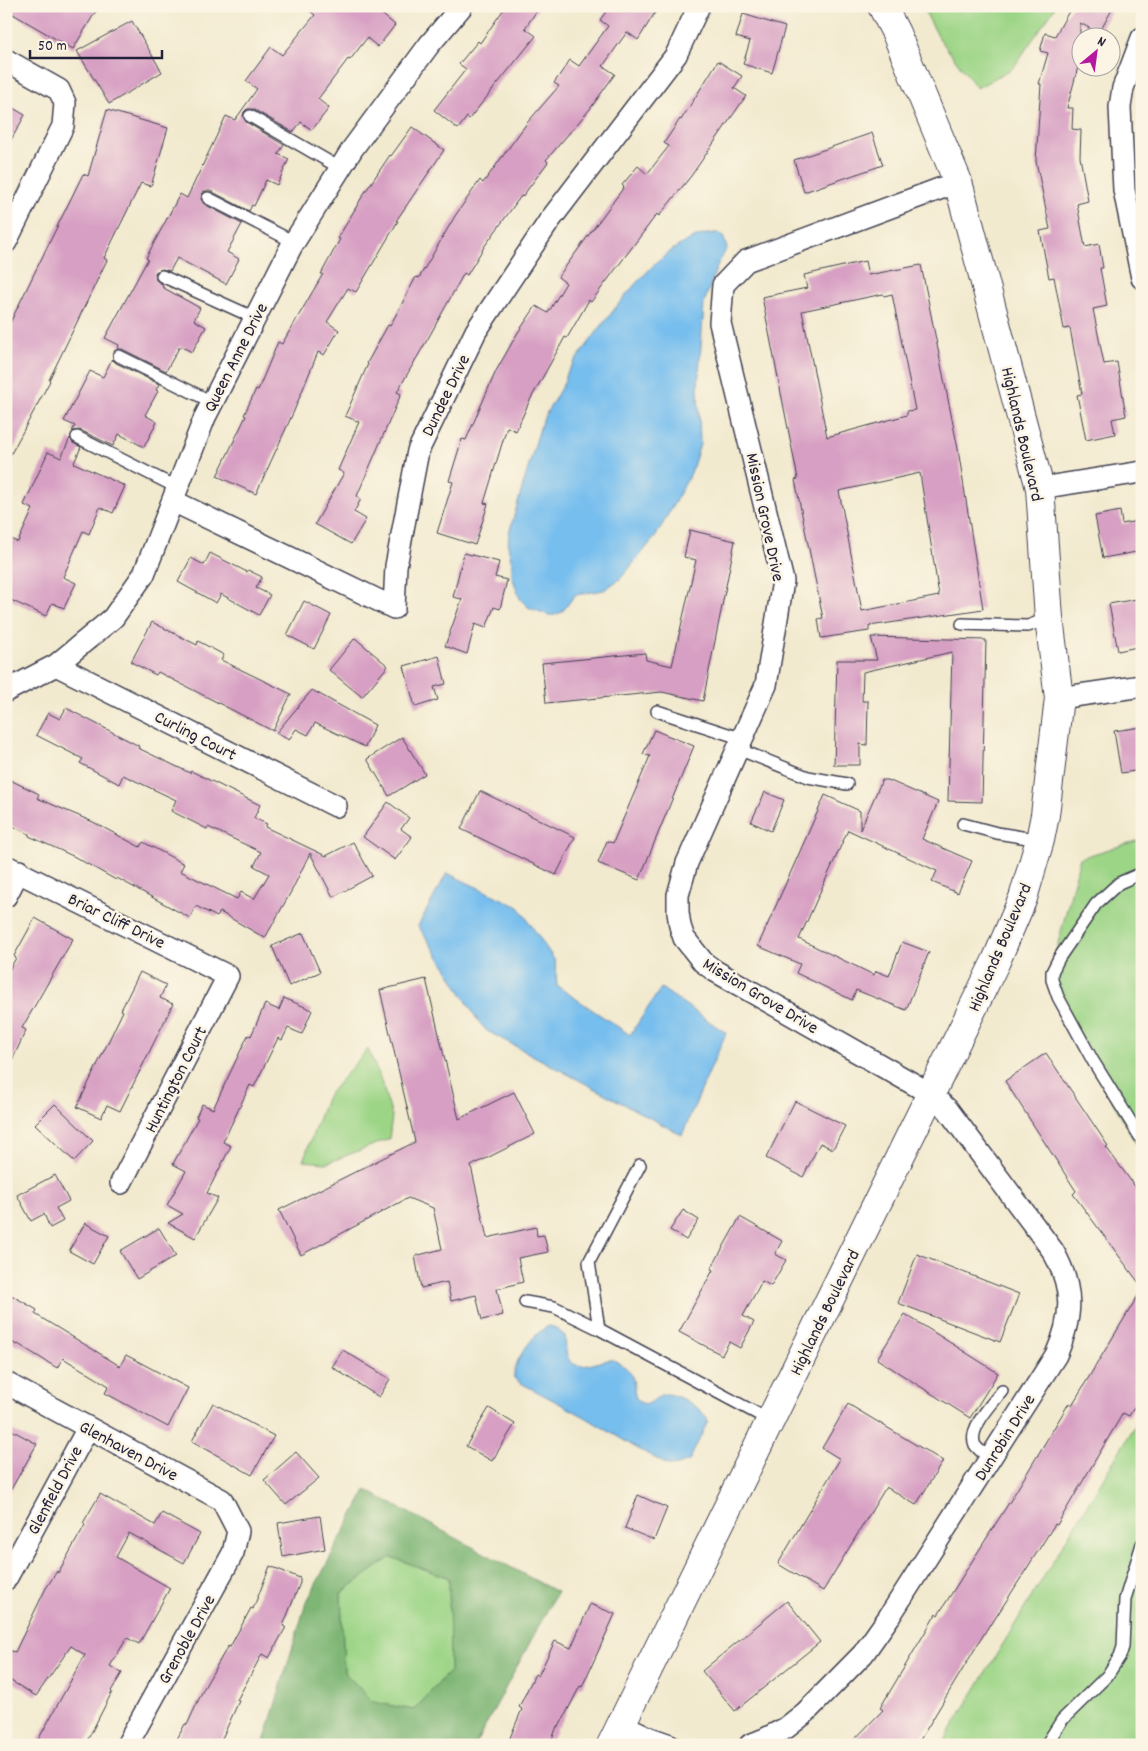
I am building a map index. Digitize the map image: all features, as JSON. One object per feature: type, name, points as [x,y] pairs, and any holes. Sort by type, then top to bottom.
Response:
[{"type":"street","name":"Queen Anne Drive","points":[[6,691],[56,665],[113,618],[144,574],[205,417],[294,242],[353,148],[429,45],[462,6]]},
{"type":"street","name":"Dundee Drive","points":[[175,495],[394,608],[396,566],[418,451],[476,331],[550,220],[676,55],[699,6]]},
{"type":"street","name":"Highlands Boulevard","points":[[616,1734],[771,1422],[1011,930],[1023,898],[1045,816],[1059,698],[1049,618],[1040,488],[958,182],[896,33],[882,6]]},
{"type":"street","points":[[1142,38],[1123,88],[1120,107],[1124,190],[1142,278]]},
{"type":"street","points":[[6,60],[59,90],[65,103],[63,126],[6,242]]},
{"type":"street","name":"Mission Grove Drive","points":[[931,1094],[715,972],[703,962],[684,938],[678,912],[678,895],[681,880],[766,685],[783,581],[720,323],[722,285],[746,261],[958,182]]},
{"type":"street","points":[[1040,488],[1142,472]]},
{"type":"street","name":"Curling Court","points":[[56,665],[336,806]]},
{"type":"street","points":[[1059,698],[1142,686]]},
{"type":"street","points":[[6,896],[13,869]]},
{"type":"street","name":"Briar Cliff Drive","points":[[13,869],[228,976]]},
{"type":"street","name":"Huntington Court","points":[[121,1183],[228,976]]},
{"type":"street","name":"Dunrobin Drive","points":[[750,1745],[786,1728],[806,1712],[863,1654],[889,1617],[990,1459],[1056,1355],[1062,1342],[1070,1301],[1068,1285],[1061,1265],[1037,1228],[948,1110],[931,1094]]},
{"type":"street","name":"Glenhaven Drive","points":[[6,1383],[222,1500],[238,1531]]},
{"type":"street","name":"Glenfield Drive","points":[[6,1579],[88,1428]]},
{"type":"street","name":"Grenoble Drive","points":[[127,1745],[233,1554],[238,1531]]},
{"type":"street","points":[[616,1734],[650,1738],[670,1745]]},
{"type":"lane","points":[[250,116],[340,168]]},
{"type":"lane","points":[[208,198],[294,242]]},
{"type":"lane","points":[[162,276],[255,318]]},
{"type":"lane","points":[[119,356],[212,402]]},
{"type":"lane","points":[[77,437],[175,495]]},
{"type":"lane","points":[[962,624],[1028,626],[1049,618]]},
{"type":"lane","points":[[657,711],[740,744],[808,777],[847,784]]},
{"type":"lane","points":[[964,824],[997,833],[1040,840]]},
{"type":"lane","points":[[1142,873],[1119,883],[1096,904],[1059,958],[1052,972],[1052,980],[1058,997],[1093,1060],[1142,1140]]},
{"type":"lane","points":[[599,1329],[589,1262],[640,1165]]},
{"type":"lane","points":[[525,1302],[554,1307],[599,1329],[771,1422]]},
{"type":"lane","points":[[990,1459],[976,1446],[973,1438],[976,1426],[1002,1390]]},
{"type":"lane","points":[[1046,1745],[1062,1720],[1107,1676],[1120,1656],[1123,1647],[1125,1599],[1142,1544]]},
{"type":"green space","points":[[922,6],[1056,6],[1013,68],[977,88],[939,38]]},
{"type":"green space","points":[[1142,839],[1142,1155],[1048,982],[1080,858]]},
{"type":"green space","points":[[368,1049],[392,1116],[389,1139],[327,1163],[303,1161],[327,1096]]},
{"type":"green space","points":[[1142,1414],[1142,1745],[942,1745]]},
{"type":"green space","points":[[366,1490],[557,1592],[475,1745],[271,1745],[266,1742],[263,1745],[306,1603]],"holes":[[[391,1557],[449,1578],[450,1671],[414,1710],[373,1702],[344,1672],[341,1593]]]},
{"type":"green space","points":[[391,1557],[449,1578],[450,1671],[414,1710],[373,1702],[344,1672],[341,1593]]},
{"type":"water","points":[[717,233],[723,236],[727,248],[717,266],[704,303],[698,387],[700,444],[691,473],[656,536],[621,578],[604,590],[575,595],[562,612],[555,615],[548,615],[528,607],[520,599],[512,576],[512,563],[508,546],[509,533],[542,421],[565,381],[565,376],[575,361],[637,282],[656,263],[676,248],[696,237]]},
{"type":"water","points":[[447,873],[519,907],[555,961],[557,986],[630,1035],[661,988],[726,1033],[682,1135],[487,1031],[478,1021],[449,972],[418,926]]},
{"type":"water","points":[[549,1326],[554,1327],[565,1336],[567,1356],[576,1365],[581,1366],[612,1360],[628,1370],[633,1381],[635,1396],[642,1403],[645,1404],[659,1396],[670,1394],[690,1403],[702,1412],[708,1421],[689,1461],[671,1466],[664,1463],[514,1378],[517,1364],[531,1340]]},
{"type":"building","points":[[6,6],[99,6],[73,49],[6,10]]},
{"type":"building","points":[[304,6],[372,6],[395,25],[378,47],[367,38],[350,60],[348,59],[318,99],[329,108],[312,130],[301,122],[293,132],[253,109],[247,109],[244,112],[243,116],[246,122],[284,145],[278,154],[289,159],[277,185],[266,180],[254,206],[252,205],[249,211],[211,191],[204,191],[202,194],[201,199],[204,204],[242,224],[227,252],[239,259],[226,284],[177,258],[170,271],[162,269],[155,272],[156,280],[163,285],[162,287],[200,308],[194,320],[206,327],[192,352],[180,346],[166,371],[122,349],[118,349],[119,345],[105,338],[148,259],[146,258],[180,194],[187,198],[226,116],[235,120],[257,89],[246,81],[271,47],[282,55],[315,15]]},
{"type":"building","points":[[506,6],[540,6],[525,28],[536,36],[469,119],[467,117],[458,129],[434,110],[466,69],[459,64],[478,41],[480,43]]},
{"type":"building","points":[[610,6],[659,6],[638,40],[627,32],[603,66],[615,74],[590,109],[546,160],[548,162],[484,247],[467,275],[464,273],[397,392],[401,394],[357,496],[361,499],[354,512],[366,519],[351,544],[315,524],[344,473],[338,470],[359,422],[345,416],[367,363],[388,325],[390,326],[416,277],[419,278],[455,216],[480,180],[483,183],[527,123],[559,86],[554,83],[570,60],[579,66],[608,26],[600,20]]},
{"type":"building","points":[[1072,6],[1114,6],[1102,28],[1090,28],[1080,23],[1080,28],[1070,28],[1070,78],[1075,78],[1067,108],[1073,108],[1072,129],[1081,130],[1080,157],[1088,201],[1077,204],[1085,247],[1099,244],[1103,268],[1100,268],[1107,306],[1093,309],[1104,364],[1117,362],[1126,416],[1112,419],[1115,434],[1086,440],[1077,395],[1082,394],[1070,328],[1064,329],[1054,277],[1049,278],[1040,231],[1050,229],[1036,161],[1041,84],[1039,84],[1048,53],[1040,51],[1045,33],[1055,36]]},
{"type":"building","points":[[743,14],[785,27],[772,73],[743,64],[750,41],[736,37]]},
{"type":"building","points":[[132,21],[162,72],[109,104],[77,51]]},
{"type":"building","points":[[718,61],[742,76],[734,88],[746,96],[691,176],[659,216],[657,214],[591,302],[589,300],[567,338],[565,337],[529,402],[516,431],[507,427],[484,503],[488,504],[475,545],[437,533],[453,482],[449,481],[462,439],[466,440],[496,371],[517,334],[536,306],[548,313],[566,283],[558,277],[624,187],[622,185],[638,166],[647,174],[669,146],[664,143],[681,120]]},
{"type":"building","points":[[6,104],[25,115],[6,149]]},
{"type":"building","points":[[107,110],[168,128],[151,186],[141,183],[104,258],[107,260],[50,381],[6,463],[6,331],[83,174],[88,176]]},
{"type":"building","points":[[412,127],[444,150],[396,221],[398,221],[356,292],[348,288],[327,322],[339,330],[324,355],[318,352],[294,411],[256,494],[217,476],[246,416],[244,415],[256,389],[258,390],[278,342],[282,344],[323,274],[321,274],[340,239],[338,238],[365,192]]},
{"type":"building","points":[[872,133],[883,165],[804,192],[794,160]]},
{"type":"building","points":[[865,261],[868,275],[921,265],[958,449],[983,609],[869,626],[869,631],[821,638],[818,619],[823,618],[795,480],[798,479],[762,297],[807,288],[804,275]],"holes":[[[883,294],[884,296],[892,294],[915,410],[907,411],[907,415],[827,437],[802,311]],[[920,473],[939,596],[862,611],[839,491]]]},
{"type":"building","points":[[112,359],[116,363],[159,384],[156,390],[158,391],[145,415],[157,422],[144,447],[119,434],[113,446],[80,430],[72,431],[75,426],[64,421],[90,371],[103,377]]},
{"type":"building","points":[[70,438],[73,443],[81,447],[74,463],[125,486],[113,513],[100,507],[89,534],[83,531],[63,577],[76,583],[64,608],[52,603],[46,616],[6,598],[6,537],[18,542],[33,509],[24,505],[48,452],[61,458]]},
{"type":"building","points":[[1120,511],[1122,524],[1142,520],[1142,551],[1103,558],[1095,516]]},
{"type":"building","points":[[690,530],[735,541],[703,701],[662,692],[546,703],[542,663],[645,653],[646,660],[672,666],[696,560],[684,557]]},
{"type":"building","points":[[210,553],[247,572],[248,570],[262,577],[256,588],[270,595],[259,615],[221,594],[216,603],[178,582],[191,558],[204,565]]},
{"type":"building","points":[[464,553],[499,562],[495,577],[507,580],[500,609],[494,607],[486,628],[475,624],[467,654],[445,646],[462,599],[453,597]]},
{"type":"building","points":[[1137,599],[1140,610],[1142,610],[1142,646],[1118,651],[1109,604]]},
{"type":"building","points":[[304,601],[331,615],[314,649],[287,635]]},
{"type":"building","points":[[152,622],[197,645],[198,641],[224,655],[221,660],[291,694],[273,731],[158,672],[156,675],[131,662]]},
{"type":"building","points":[[871,637],[986,640],[982,802],[948,801],[952,652],[863,672],[862,701],[868,701],[867,745],[860,744],[860,765],[834,765],[837,660],[877,660]]},
{"type":"building","points":[[355,638],[388,666],[362,697],[329,670]]},
{"type":"building","points":[[439,656],[446,684],[434,687],[438,700],[415,707],[404,666]]},
{"type":"building","points":[[312,690],[375,725],[365,747],[315,723],[308,735],[296,729],[289,740],[276,733]]},
{"type":"building","points":[[66,708],[139,746],[138,748],[190,773],[191,771],[260,805],[254,818],[267,824],[265,827],[326,856],[353,842],[372,876],[333,897],[310,853],[265,938],[220,912],[217,917],[196,906],[190,918],[117,878],[116,880],[75,857],[29,836],[29,834],[6,823],[6,778],[39,794],[37,798],[93,822],[140,847],[143,842],[184,864],[180,871],[237,899],[241,892],[254,899],[269,874],[254,866],[261,852],[171,811],[176,800],[123,775],[119,784],[80,763],[83,759],[36,735],[48,713],[60,719]]},
{"type":"building","points":[[1142,727],[1142,770],[1121,773],[1114,731]]},
{"type":"building","points":[[654,730],[694,746],[639,880],[598,863],[607,841],[613,843],[650,756],[643,754]]},
{"type":"building","points":[[402,737],[425,774],[389,796],[367,759]]},
{"type":"building","points":[[882,780],[888,780],[938,802],[922,839],[972,861],[958,893],[932,882],[937,871],[848,830],[799,939],[874,975],[876,971],[889,976],[902,942],[929,952],[906,1010],[856,990],[852,1000],[796,973],[800,964],[758,946],[825,795],[860,811],[860,830]]},
{"type":"building","points":[[480,791],[575,837],[556,875],[461,829]]},
{"type":"building","points":[[765,792],[784,800],[771,831],[751,822]]},
{"type":"building","points":[[388,802],[409,818],[401,829],[412,837],[395,860],[363,837]]},
{"type":"building","points":[[35,918],[73,939],[22,1028],[26,1030],[6,1074],[6,975]]},
{"type":"building","points":[[303,933],[320,972],[289,986],[272,946]]},
{"type":"building","points":[[140,972],[166,985],[160,998],[173,1004],[120,1111],[107,1105],[101,1118],[77,1107]]},
{"type":"building","points":[[426,979],[459,1119],[514,1092],[535,1134],[471,1166],[487,1238],[536,1227],[537,1236],[544,1235],[548,1252],[518,1258],[523,1282],[497,1289],[503,1315],[482,1320],[476,1295],[451,1301],[447,1282],[421,1288],[415,1256],[442,1249],[433,1208],[408,1198],[301,1255],[279,1210],[415,1142],[380,990]]},
{"type":"building","points":[[284,998],[312,1010],[302,1034],[288,1028],[282,1040],[278,1038],[254,1087],[250,1085],[223,1142],[231,1146],[207,1193],[218,1198],[195,1238],[168,1223],[183,1214],[167,1205],[186,1171],[173,1164],[198,1118],[196,1117],[202,1104],[213,1109],[248,1035],[251,1036],[265,1004],[279,1010]]},
{"type":"building","points":[[1046,1053],[1108,1146],[1106,1147],[1142,1196],[1142,1287],[1073,1194],[1076,1191],[1005,1081]]},
{"type":"building","points":[[795,1101],[845,1126],[833,1149],[820,1143],[803,1177],[766,1158]]},
{"type":"building","points":[[55,1104],[93,1141],[74,1161],[35,1124]]},
{"type":"building","points":[[55,1175],[69,1201],[56,1208],[63,1221],[50,1228],[44,1214],[31,1221],[17,1195]]},
{"type":"building","points":[[683,1210],[699,1220],[686,1240],[670,1230]]},
{"type":"building","points":[[740,1217],[782,1241],[775,1254],[786,1260],[771,1286],[762,1281],[743,1316],[754,1322],[740,1348],[729,1342],[722,1355],[679,1332]]},
{"type":"building","points":[[85,1223],[109,1236],[93,1264],[69,1251]]},
{"type":"building","points":[[159,1228],[176,1256],[137,1279],[120,1251]]},
{"type":"building","points":[[917,1254],[1019,1294],[1000,1342],[898,1303]]},
{"type":"building","points":[[1142,1289],[1142,1394],[1129,1416],[1123,1413],[1057,1525],[1055,1524],[990,1624],[917,1745],[849,1745],[883,1710],[880,1708],[936,1614],[938,1615],[1012,1498],[1069,1403],[1072,1405]]},
{"type":"building","points":[[6,1292],[37,1310],[35,1314],[120,1366],[126,1355],[188,1388],[168,1427],[105,1393],[109,1386],[63,1358],[57,1368],[18,1344],[6,1339]]},
{"type":"building","points":[[905,1314],[998,1373],[970,1418],[877,1359]]},
{"type":"building","points":[[343,1350],[390,1379],[379,1397],[332,1367]]},
{"type":"building","points":[[213,1403],[274,1436],[252,1475],[192,1441]]},
{"type":"building","points":[[848,1404],[943,1461],[916,1505],[886,1487],[823,1591],[778,1564],[840,1459],[822,1448]]},
{"type":"building","points":[[489,1408],[515,1424],[492,1461],[466,1446]]},
{"type":"building","points":[[6,1427],[37,1444],[6,1498]]},
{"type":"building","points":[[296,1452],[319,1478],[286,1505],[264,1480]]},
{"type":"building","points":[[100,1494],[155,1525],[162,1513],[200,1534],[184,1563],[129,1533],[116,1557],[170,1588],[139,1644],[127,1638],[110,1666],[122,1673],[111,1691],[85,1745],[47,1745],[38,1740],[85,1655],[71,1646],[36,1696],[6,1678],[6,1659],[11,1651],[15,1652],[45,1590],[57,1571],[58,1573]]},
{"type":"building","points":[[638,1495],[667,1508],[654,1540],[625,1528]]},
{"type":"building","points":[[320,1516],[325,1549],[283,1557],[278,1523]]},
{"type":"building","points":[[270,1566],[300,1578],[300,1583],[283,1626],[286,1627],[269,1658],[262,1654],[237,1700],[239,1701],[219,1745],[174,1745],[185,1724],[187,1725],[204,1688],[228,1646],[230,1647],[251,1608],[253,1609]]},
{"type":"building","points":[[787,1601],[820,1642],[735,1711],[702,1671]]},
{"type":"building","points":[[590,1604],[615,1614],[582,1687],[580,1686],[559,1727],[557,1726],[550,1745],[507,1745],[522,1709],[519,1707],[535,1674],[538,1676],[555,1641],[571,1648]]}]
